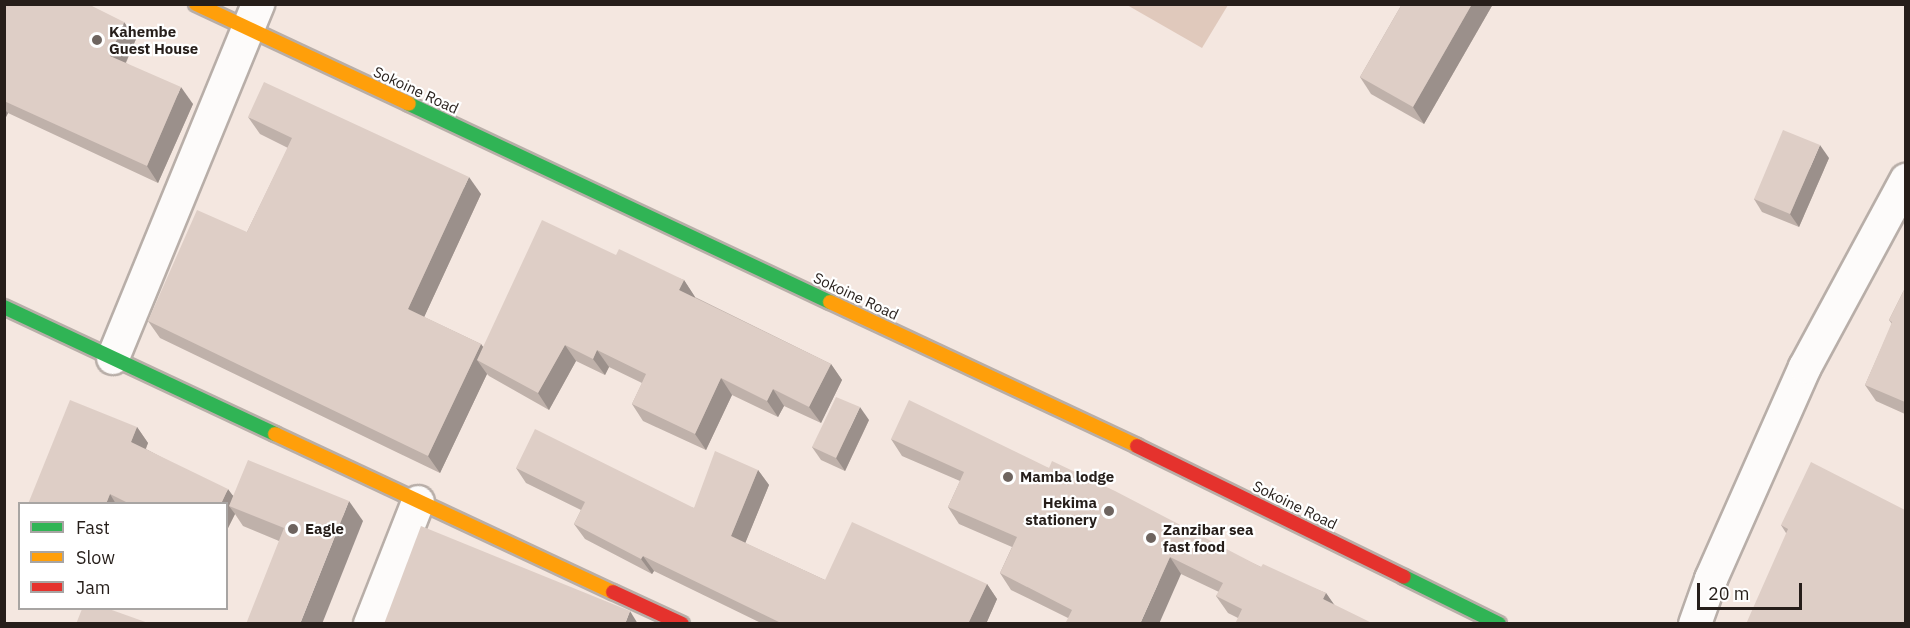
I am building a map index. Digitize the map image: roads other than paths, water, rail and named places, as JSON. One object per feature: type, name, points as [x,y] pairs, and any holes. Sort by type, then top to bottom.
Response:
[{"type":"street","name":"Sokoine Road","points":[[196,4],[252,17],[1499,624]]},
{"type":"street","points":[[113,358],[252,17]]},
{"type":"street","points":[[1695,624],[1711,579],[1805,367],[1905,180]]},
{"type":"street","points":[[4,307],[682,624]]},
{"type":"street","points":[[370,624],[418,502]]},
{"type":"place","name":"Kahembe Guest House","points":[[97,40]]},
{"type":"place","name":"Mamba lodge","points":[[1008,477]]},
{"type":"place","name":"Hekima stationery","points":[[1109,511]]},
{"type":"place","name":"Eagle","points":[[293,529]]},
{"type":"place","name":"Zanzibar sea fast food","points":[[1151,538]]}]
